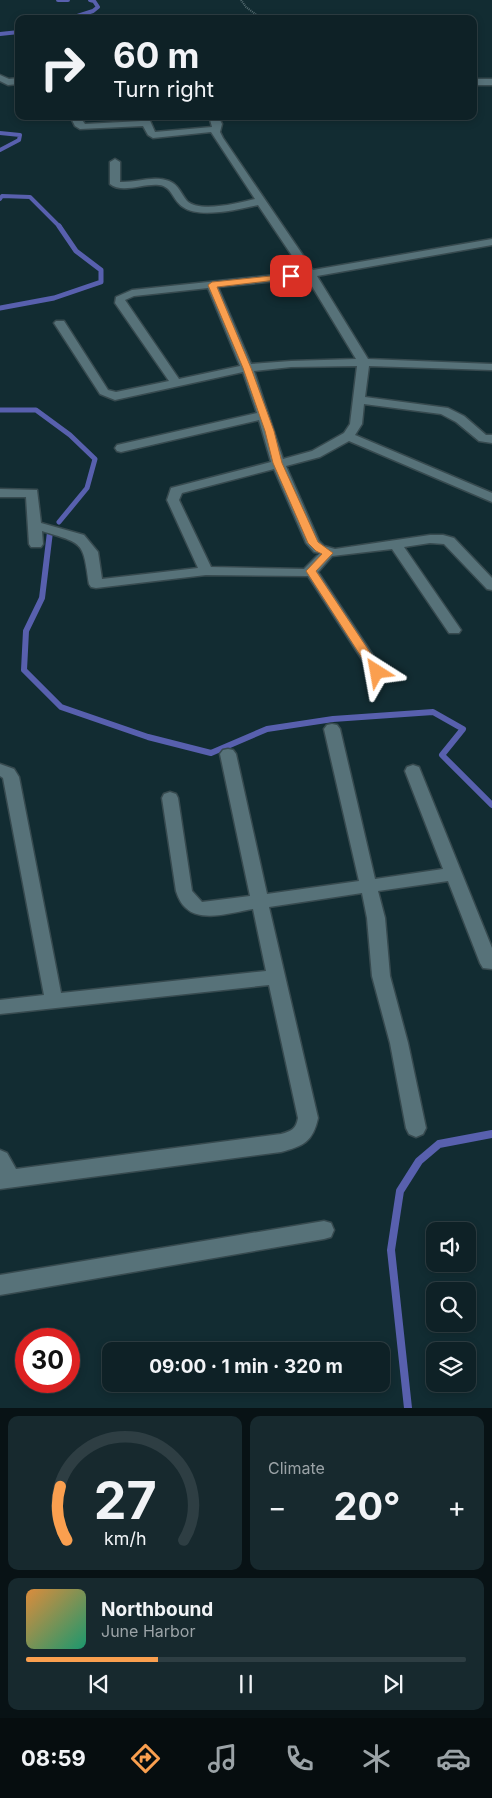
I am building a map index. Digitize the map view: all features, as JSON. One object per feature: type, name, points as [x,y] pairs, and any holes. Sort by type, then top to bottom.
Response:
[{"type":"street","points":[[0,78],[8,82],[15,81]]},
{"type":"street","points":[[477,82],[492,82]]},
{"type":"street","points":[[76,120],[83,127],[136,120]]},
{"type":"street","points":[[145,120],[154,135],[216,129]]},
{"type":"street","points":[[206,571],[173,500],[173,496],[182,489],[316,454],[348,436],[356,424],[363,362],[355,345],[311,274],[218,138],[217,124],[214,120]]},
{"type":"street","points":[[115,162],[115,184],[164,182],[173,187],[189,207],[201,210],[262,202]]},
{"type":"street","points":[[176,384],[120,303],[120,299],[132,294],[311,274],[492,242]]},
{"type":"street","points":[[212,285],[247,368],[264,415],[278,463],[313,543],[319,549],[328,553],[430,539],[444,539],[449,541],[492,586]]},
{"type":"street","points":[[60,322],[104,392],[109,395],[125,395],[247,368],[291,364],[363,362],[492,367]]},
{"type":"street","points":[[358,400],[444,411],[460,419],[483,438],[492,438]]},
{"type":"street","points":[[121,448],[264,415]]},
{"type":"street","points":[[348,436],[492,498]]},
{"type":"street","points":[[0,494],[32,493],[36,544]]},
{"type":"street","points":[[35,525],[79,538],[91,552],[96,584],[206,571],[295,575],[311,571],[328,553]]},
{"type":"street","points":[[395,544],[454,630]]},
{"type":"street","points":[[311,571],[377,672]]},
{"type":"street","points":[[332,729],[376,918],[381,976],[399,1043],[416,1128]]},
{"type":"street","points":[[0,1159],[5,1179],[281,1142],[299,1138],[306,1129],[308,1118],[228,754]]},
{"type":"street","points":[[0,770],[8,772],[11,777],[54,1001]]},
{"type":"street","points":[[413,771],[489,963]]},
{"type":"street","points":[[170,798],[184,891],[190,903],[197,908],[204,909],[260,903],[454,874]]},
{"type":"street","points":[[0,1007],[276,978]]},
{"type":"street","points":[[0,1285],[324,1230]]},
{"type":"path","points":[[241,0],[246,7],[257,15]]},
{"type":"waterway","points":[[58,0],[68,0]]},
{"type":"waterway","points":[[80,15],[93,11],[98,7],[94,1],[90,0]]},
{"type":"waterway","points":[[0,34],[15,32]]},
{"type":"waterway","points":[[0,133],[20,135],[19,140],[0,150]]},
{"type":"waterway","points":[[0,199],[2,196],[30,197],[59,226]]},
{"type":"waterway","points":[[0,308],[54,298],[101,282],[101,270],[76,251],[59,226]]},
{"type":"waterway","points":[[0,410],[36,410],[70,435],[95,459],[87,488],[59,522]]},
{"type":"waterway","points":[[50,532],[42,598],[26,631],[24,670],[61,707],[148,737],[211,753],[267,729],[333,719],[433,712],[463,729],[442,755],[492,805]]},
{"type":"waterway","points":[[408,1408],[391,1250],[400,1191],[419,1161],[439,1144],[492,1134]]},
{"type":"route","points":[[291,276],[212,285],[247,368],[278,463],[313,543],[319,549],[328,553],[311,571],[377,672]]}]
